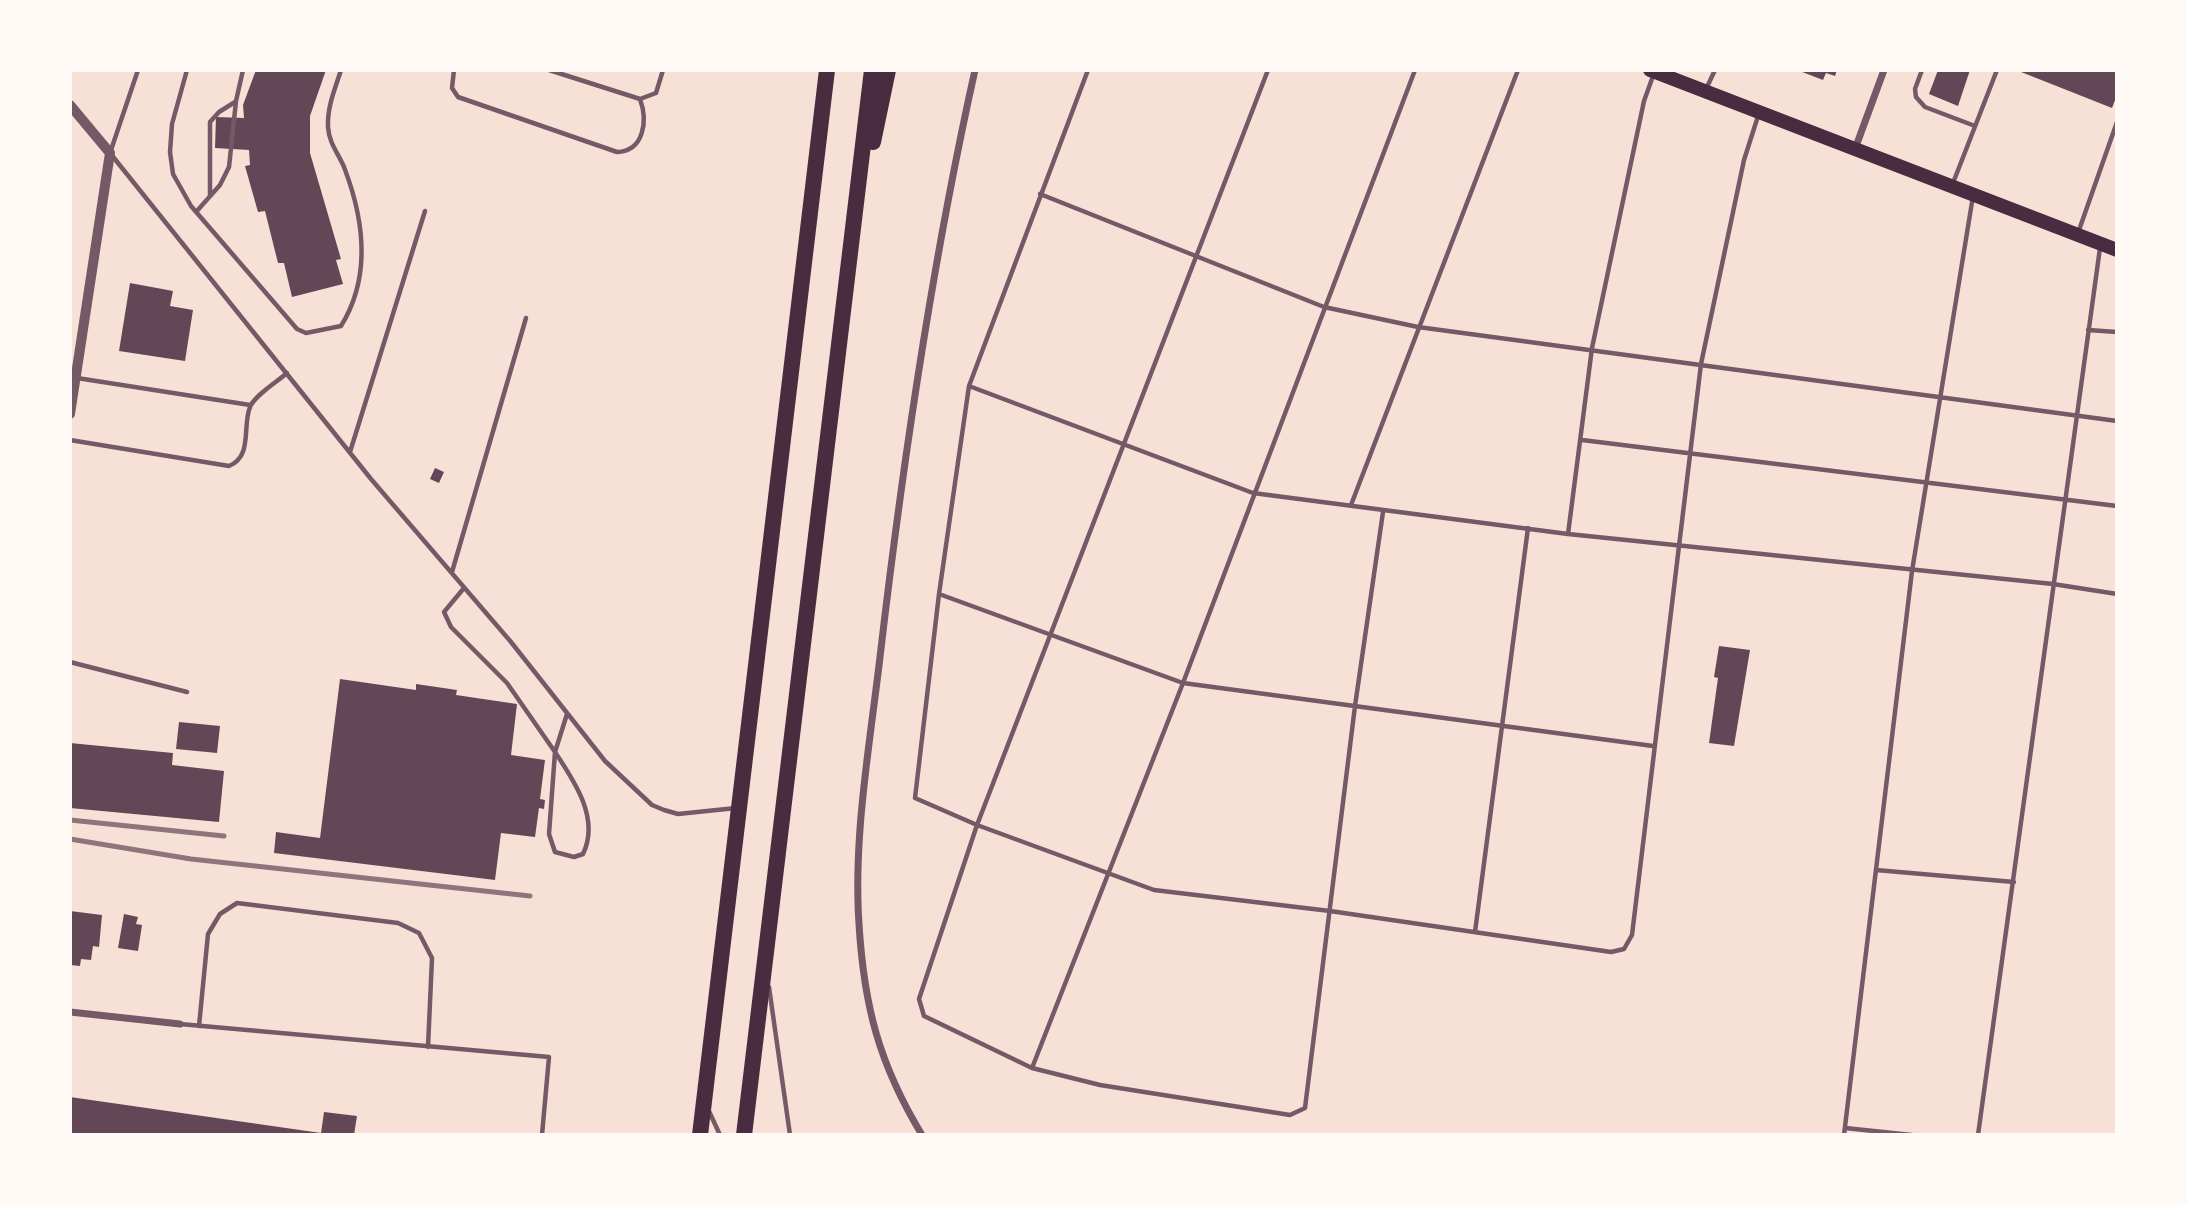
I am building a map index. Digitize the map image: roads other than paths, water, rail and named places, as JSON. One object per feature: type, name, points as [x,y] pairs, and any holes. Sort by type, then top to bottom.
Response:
[{"type":"highway","points":[[700,1135],[827,70]]},
{"type":"highway","points":[[744,1135],[872,70]]},
{"type":"highway","points":[[850,254],[887,70]]},
{"type":"main road","points":[[1652,71],[2117,250]]},
{"type":"street","points":[[922,1135],[887,1069],[872,1025],[859,923],[859,875],[867,772],[895,530],[949,187],[975,70]]},
{"type":"street","points":[[1855,149],[1884,70]]},
{"type":"street","points":[[70,105],[110,153],[70,414]]},
{"type":"street","points":[[70,1012],[180,1024]]},
{"type":"lane","points":[[138,70],[110,153],[350,453],[605,761],[652,805],[678,814],[740,807]]},
{"type":"lane","points":[[187,70],[172,124],[170,152],[173,174],[196,212],[296,329],[306,333],[341,326],[349,313],[363,263],[363,234],[343,165],[328,131],[328,113],[341,70]]},
{"type":"lane","points":[[196,212],[225,177],[233,155],[236,101],[243,70]]},
{"type":"lane","points":[[454,70],[452,88],[458,97],[618,152],[630,152],[638,145],[645,114],[640,99]]},
{"type":"lane","points":[[549,70],[640,99],[656,93],[663,70]]},
{"type":"lane","points":[[1088,70],[969,386],[939,594],[915,798],[977,825],[1154,890],[1330,911],[1611,952],[1623,949],[1632,936],[1701,364],[1744,160],[1759,112]]},
{"type":"lane","points":[[1268,70],[977,825],[919,999],[923,1016],[1032,1068],[1100,1085],[1290,1115],[1305,1108],[1354,706],[1383,512]]},
{"type":"lane","points":[[1032,1068],[1183,683],[1415,70]]},
{"type":"lane","points":[[1351,505],[1518,70]]},
{"type":"lane","points":[[1705,91],[1715,70]]},
{"type":"lane","points":[[1922,70],[1914,89],[1919,103],[1975,126]]},
{"type":"lane","points":[[1952,187],[1997,70]]},
{"type":"lane","points":[[1568,534],[1592,348],[1652,71]]},
{"type":"lane","points":[[210,195],[210,122],[219,112],[236,101]]},
{"type":"lane","points":[[2078,235],[2117,122]]},
{"type":"lane","points":[[1040,194],[1324,307],[1418,327],[1592,348],[2117,421]]},
{"type":"lane","points":[[1844,1135],[1924,483],[1973,195]]},
{"type":"lane","points":[[350,453],[425,211]]},
{"type":"lane","points":[[1978,1135],[2014,883],[2063,499],[2101,244]]},
{"type":"lane","points":[[451,573],[526,318]]},
{"type":"lane","points":[[2088,330],[2117,332]]},
{"type":"lane","points":[[70,440],[229,466],[238,462],[244,452],[250,405],[286,373]]},
{"type":"lane","points":[[76,378],[250,405]]},
{"type":"lane","points":[[969,386],[1253,493],[1568,534],[2053,584],[2117,594]]},
{"type":"lane","points":[[1582,440],[1692,451],[2117,506]]},
{"type":"lane","points":[[1475,932],[1528,528]]},
{"type":"lane","points":[[464,588],[444,612],[451,627],[507,683],[555,752],[583,800],[590,839],[583,854],[574,857],[555,852],[549,834],[555,752],[567,713]]},
{"type":"lane","points":[[939,594],[1183,683],[1653,746]]},
{"type":"lane","points":[[70,663],[187,692]]},
{"type":"lane","points":[[1875,870],[2014,883]]},
{"type":"lane","points":[[199,1026],[208,934],[220,914],[237,903],[398,923],[419,933],[432,958],[428,1047]]},
{"type":"lane","points":[[766,956],[776,1055],[790,1135]]},
{"type":"lane","points":[[180,1024],[549,1058],[542,1135]]},
{"type":"lane","points":[[704,1102],[720,1135]]},
{"type":"lane","points":[[1845,1128],[1912,1135]]},
{"type":"railway","points":[[70,820],[224,836]]},
{"type":"railway","points":[[70,839],[191,859],[530,896]]}]
